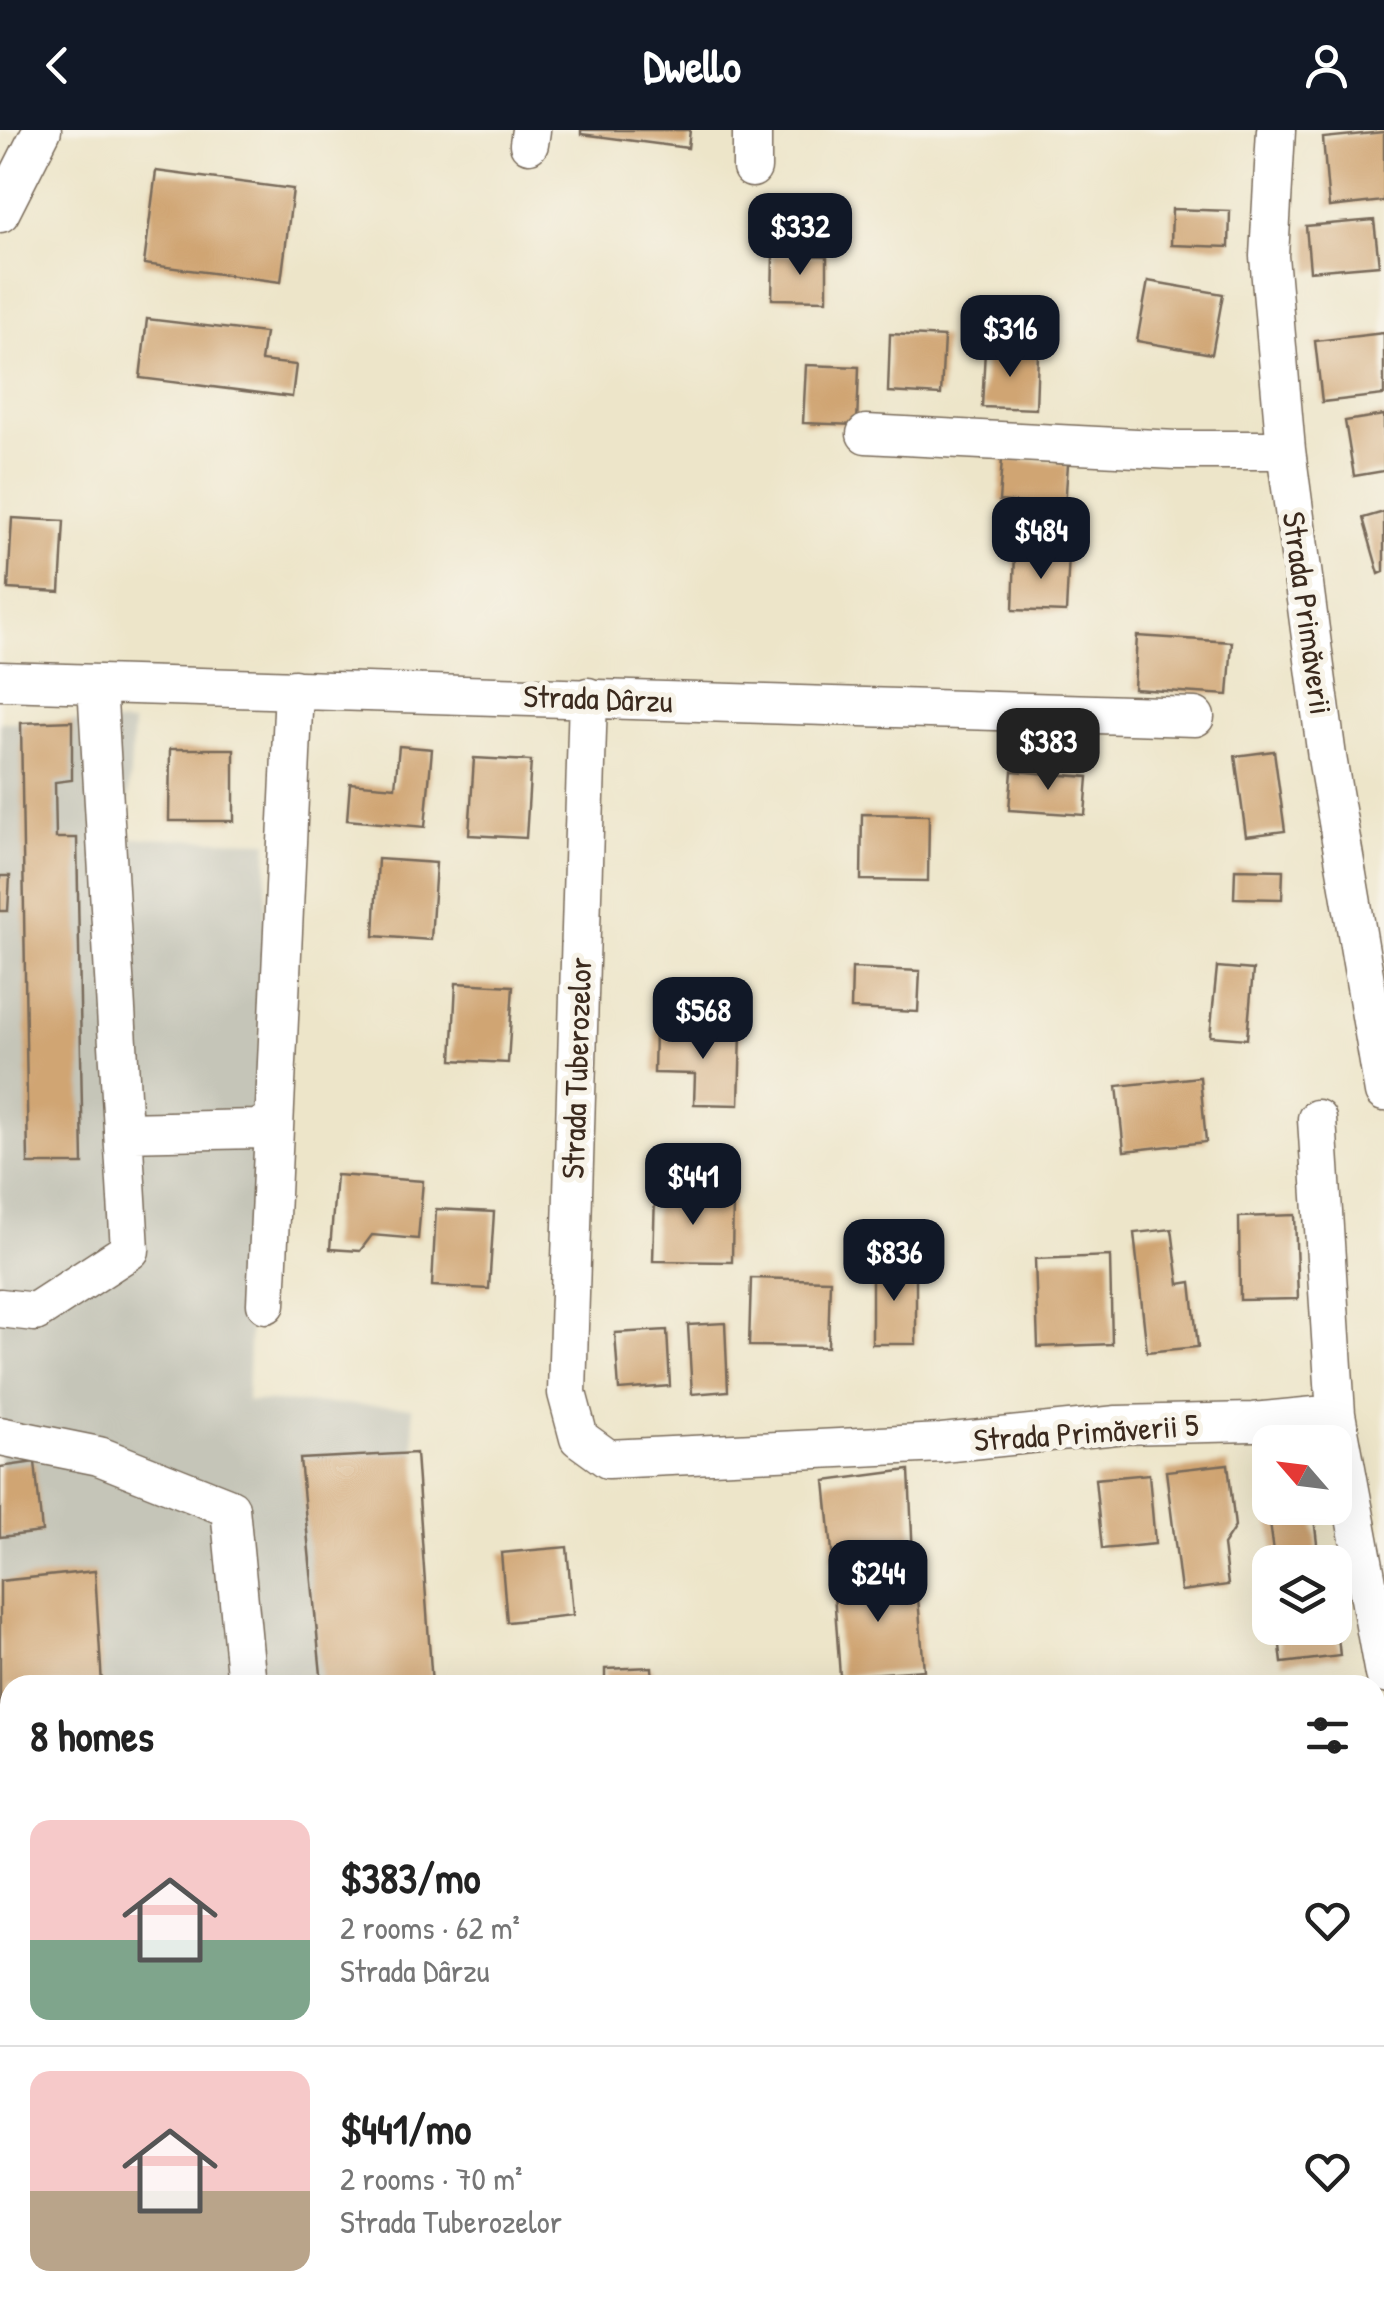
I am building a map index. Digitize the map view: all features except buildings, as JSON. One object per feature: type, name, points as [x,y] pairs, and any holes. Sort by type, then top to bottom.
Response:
[{"type":"street","points":[[0,213],[42,130]]},
{"type":"street","points":[[752,130],[752,168]]},
{"type":"street","name":"Strada Primăverii","points":[[1276,130],[1270,256],[1286,450],[1327,757],[1384,1092]]},
{"type":"street","points":[[866,434],[1176,450],[1286,450]]},
{"type":"street","name":"Strada Dârzu","points":[[0,681],[1196,717]]},
{"type":"street","points":[[0,1308],[34,1312],[130,1250],[98,684]]},
{"type":"street","points":[[266,1304],[294,689]]},
{"type":"street","name":"Strada Tuberozelor","points":[[578,1438],[567,1393],[588,698]]},
{"type":"street","points":[[1317,1118],[1336,1414],[1384,1674]]},
{"type":"street","points":[[123,1132],[257,1129],[274,1120]]},
{"type":"street","name":"Strada Primăverii 5","points":[[578,1438],[608,1459],[942,1443],[1117,1425],[1253,1422],[1336,1414]]},
{"type":"street","points":[[0,1436],[99,1456],[230,1508],[246,1675]]},
{"type":"shaded area","points":[[0,722],[133,724],[126,838],[268,841],[247,1401],[412,1407],[431,1675],[0,1675]]}]
